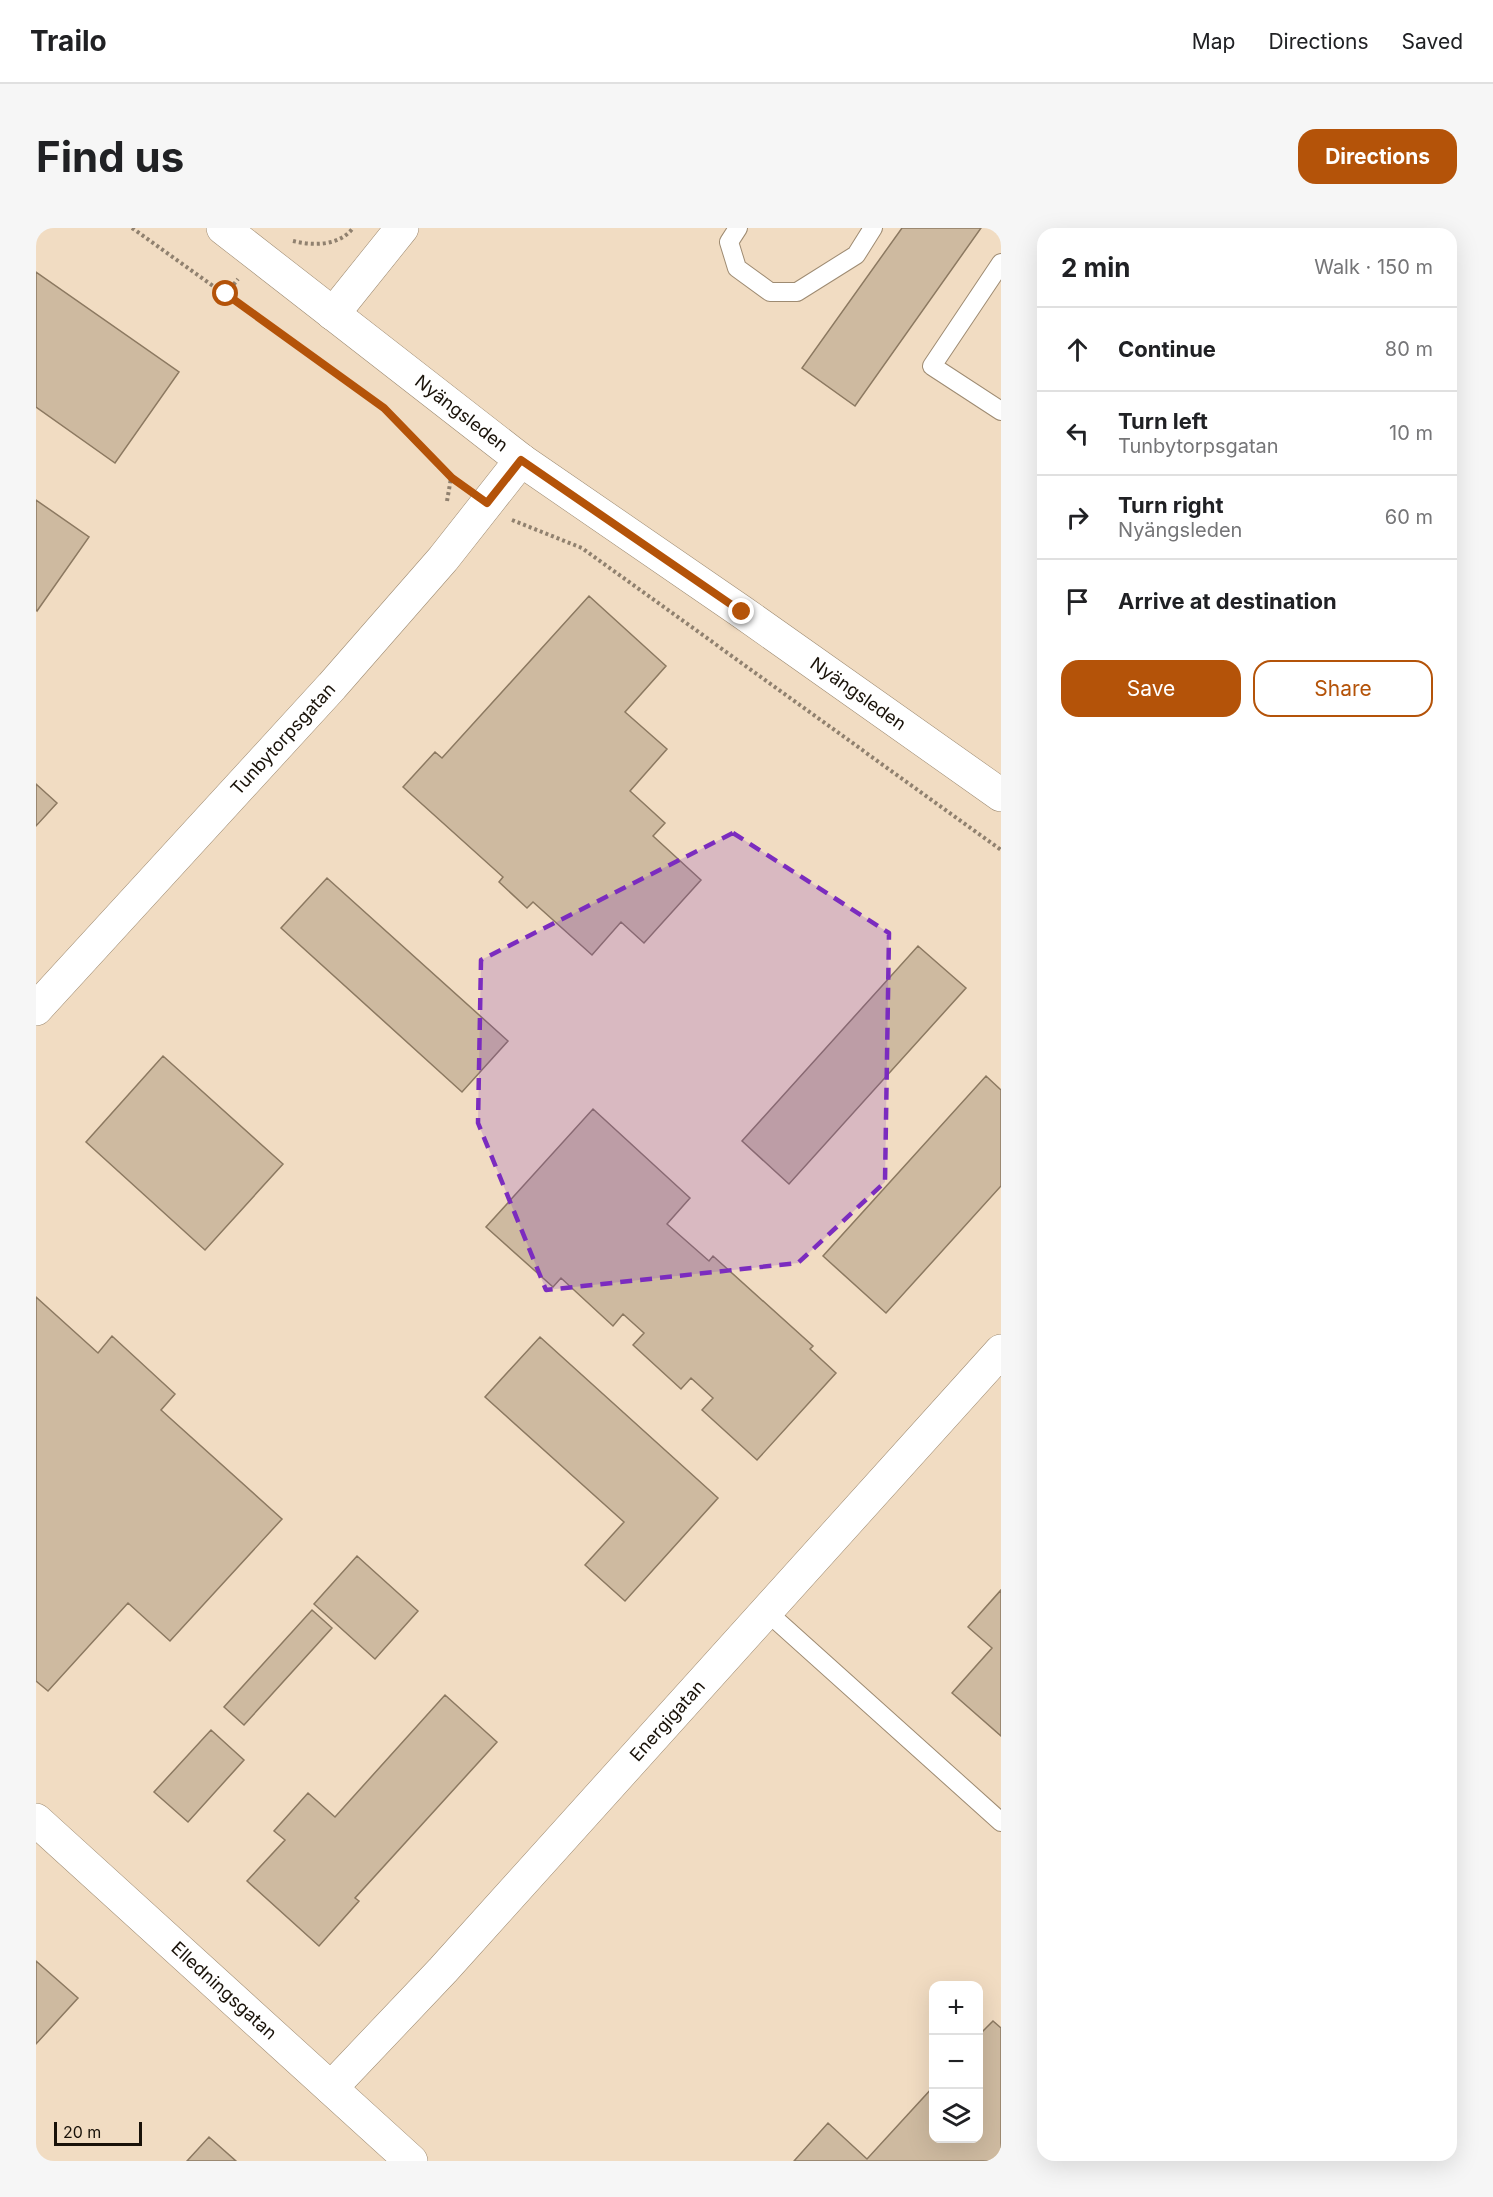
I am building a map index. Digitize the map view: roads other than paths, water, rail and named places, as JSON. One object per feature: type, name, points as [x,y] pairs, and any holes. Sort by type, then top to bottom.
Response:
[{"type":"street","name":"Nyängsleden","points":[[223,228],[521,460],[742,612],[1001,795]]},
{"type":"street","points":[[333,314],[402,228]]},
{"type":"street","name":"Tunbytorpsgatan","points":[[36,1009],[340,678],[443,559],[521,460]]},
{"type":"street","name":"Energigatan","points":[[331,2088],[443,1970],[1001,1350]]},
{"type":"street","name":"Elledningsgatan","points":[[36,1820],[411,2161]]},
{"type":"lane","points":[[738,228],[729,242],[737,268],[770,292],[797,292],[856,255],[873,228]]},
{"type":"lane","points":[[1001,263],[996,282],[932,366],[1001,411]]},
{"type":"lane","points":[[766,1611],[1001,1822]]}]
